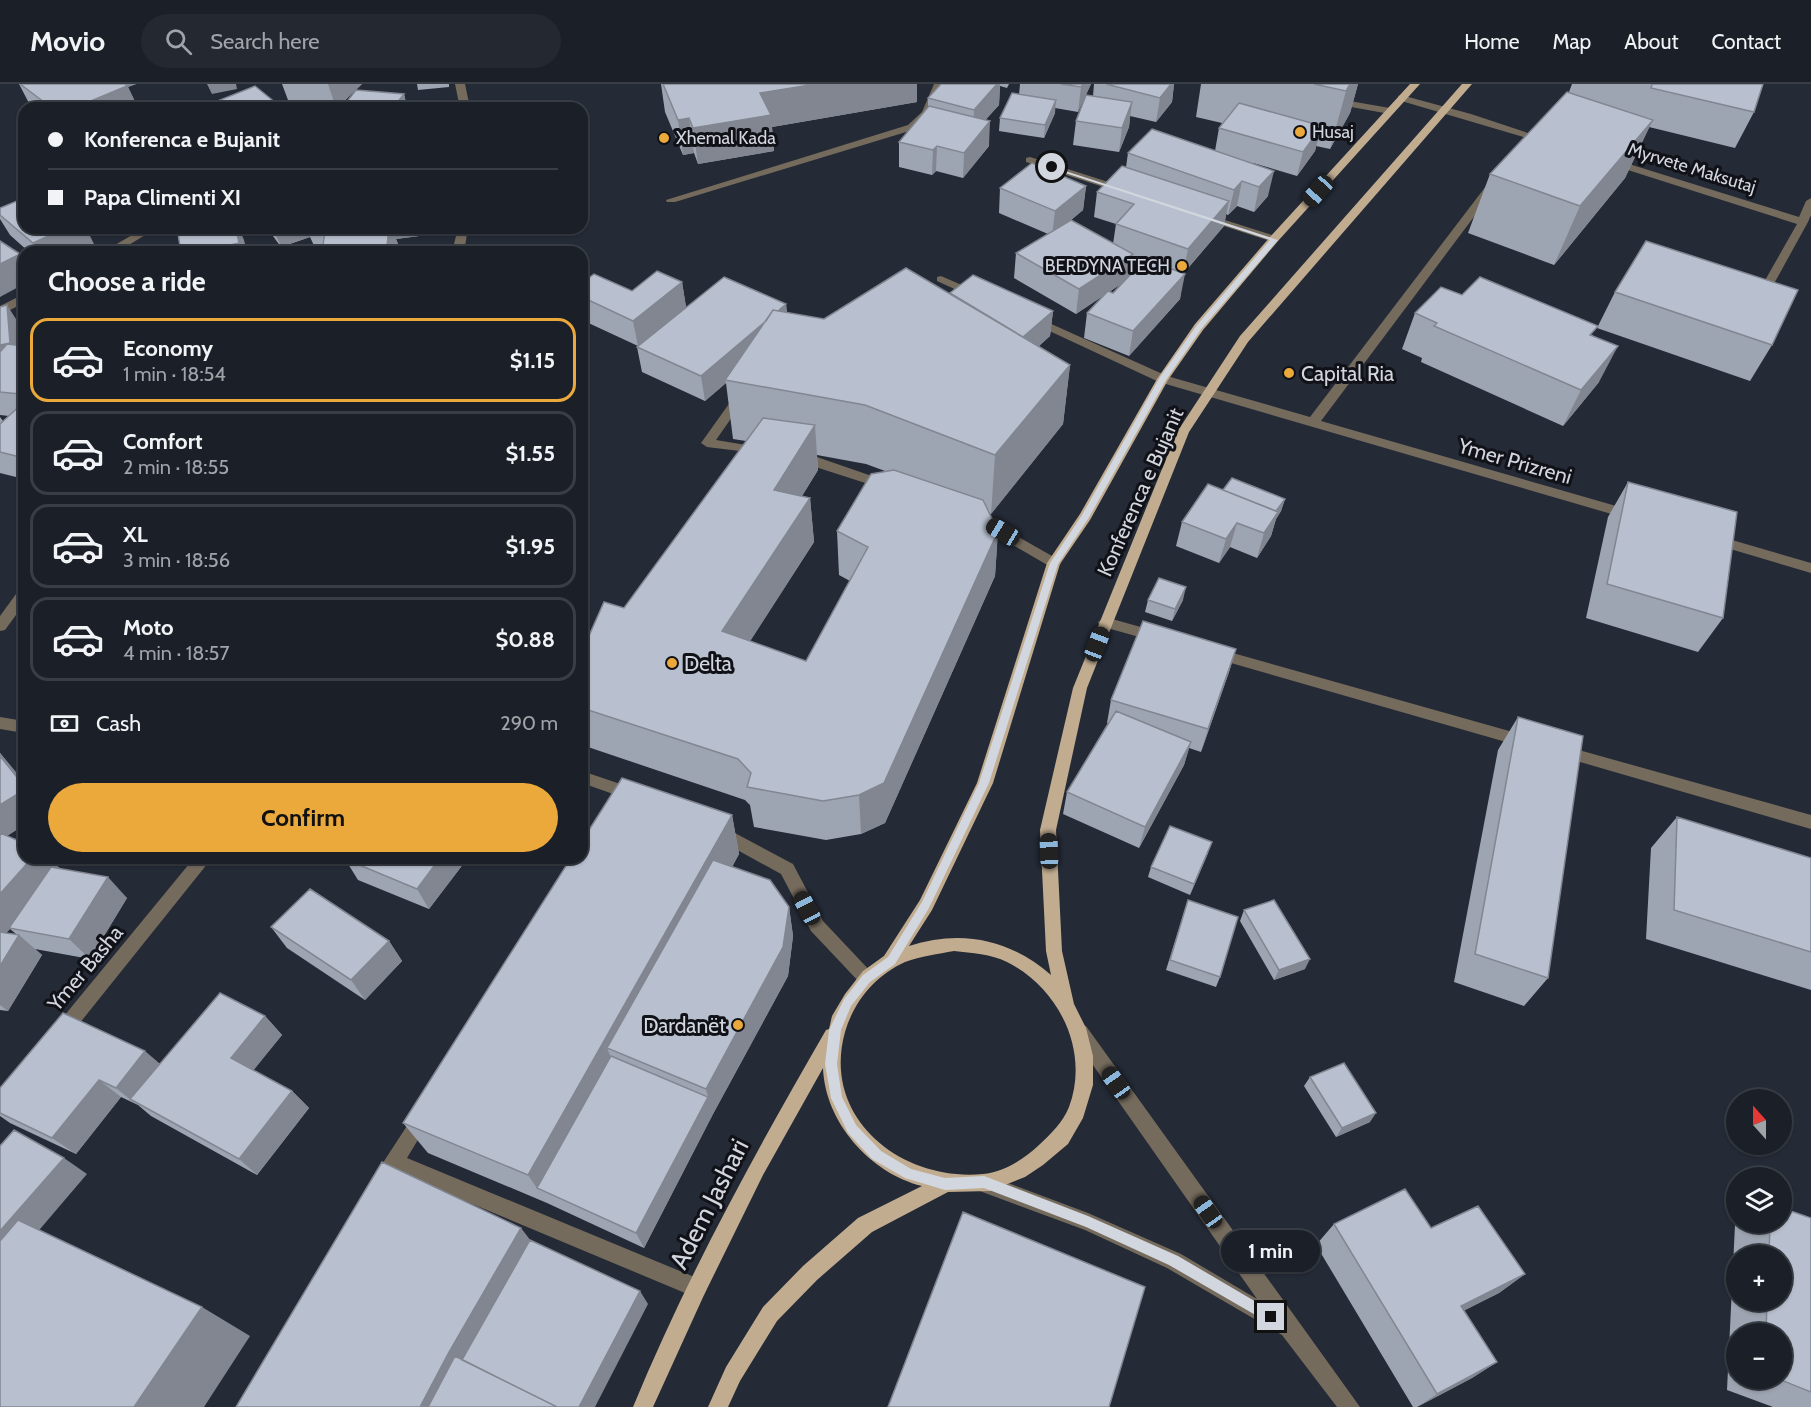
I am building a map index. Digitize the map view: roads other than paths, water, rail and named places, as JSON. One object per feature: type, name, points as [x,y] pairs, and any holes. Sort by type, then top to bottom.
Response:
[{"type":"main road","name":"Konferenca e Bujanit","points":[[891,960],[926,905],[984,783],[1054,563],[1085,517],[1163,379],[1199,327],[1415,84]]},
{"type":"main road","name":"Konferenca e Bujanit","points":[[1066,1002],[1054,951],[1048,830],[1080,688],[1183,432],[1244,339],[1467,84]]},
{"type":"main road","points":[[954,944],[986,947],[1017,959],[1044,977],[1066,1002],[1080,1032],[1085,1064],[1082,1096],[1069,1126],[1047,1152],[1018,1172],[984,1182],[945,1184],[909,1174],[876,1155],[852,1129],[837,1098],[831,1064],[835,1030],[848,1002],[867,979],[891,960],[921,948],[954,944]]},
{"type":"main road","name":"Adem Jashari","points":[[643,1407],[697,1287],[756,1169],[835,1030]]},
{"type":"main road","points":[[718,1407],[733,1374],[770,1314],[810,1273],[865,1225],[945,1184]]},
{"type":"street","points":[[460,84],[464,102]]},
{"type":"street","points":[[671,200],[912,127],[921,122],[928,113],[939,84]]},
{"type":"street","points":[[1401,98],[1467,116],[1527,141],[1553,143]]},
{"type":"street","points":[[1321,99],[1390,111]]},
{"type":"street","name":"Myrvete Maksutaj","points":[[1598,157],[1803,222]]},
{"type":"street","points":[[1030,160],[1130,192]]},
{"type":"street","points":[[1313,422],[1501,174]]},
{"type":"street","points":[[1758,303],[1803,222],[1811,201]]},
{"type":"street","points":[[1197,214],[1274,240]]},
{"type":"street","points":[[120,246],[141,234]]},
{"type":"street","points":[[941,279],[983,298]]},
{"type":"street","points":[[0,311],[18,301]]},
{"type":"street","name":"Ymer Prizreni","points":[[1026,318],[1163,379],[1641,518]]},
{"type":"street","points":[[750,383],[707,443],[810,459],[898,490]]},
{"type":"street","points":[[964,514],[986,522],[1054,563]]},
{"type":"street","points":[[1698,535],[1811,568]]},
{"type":"street","points":[[0,626],[18,602]]},
{"type":"street","points":[[1105,622],[1173,642]]},
{"type":"street","points":[[1196,648],[1811,822]]},
{"type":"street","points":[[2,726],[18,727]]},
{"type":"street","points":[[588,779],[644,799]]},
{"type":"street","points":[[612,812],[625,792]]},
{"type":"street","points":[[704,824],[787,869],[817,927],[867,979]]},
{"type":"street","name":"Ymer Basha","points":[[53,1042],[199,864]]},
{"type":"street","points":[[1080,1032],[1290,1329],[1350,1407]]},
{"type":"street","points":[[370,1201],[432,1102]]},
{"type":"street","points":[[394,1162],[697,1287]]},
{"type":"street","points":[[984,1182],[1088,1222],[1174,1261],[1290,1329]]},
{"type":"place","name":"Husaj","points":[[1300,132]]},
{"type":"place","name":"Xhemal Kada","points":[[664,138]]},
{"type":"place","name":"BERDYNA TECH","points":[[1182,266]]},
{"type":"place","name":"Capital Ria","points":[[1289,373]]},
{"type":"place","name":"Delta","points":[[672,663]]},
{"type":"place","name":"Dardanët","points":[[738,1025]]}]
